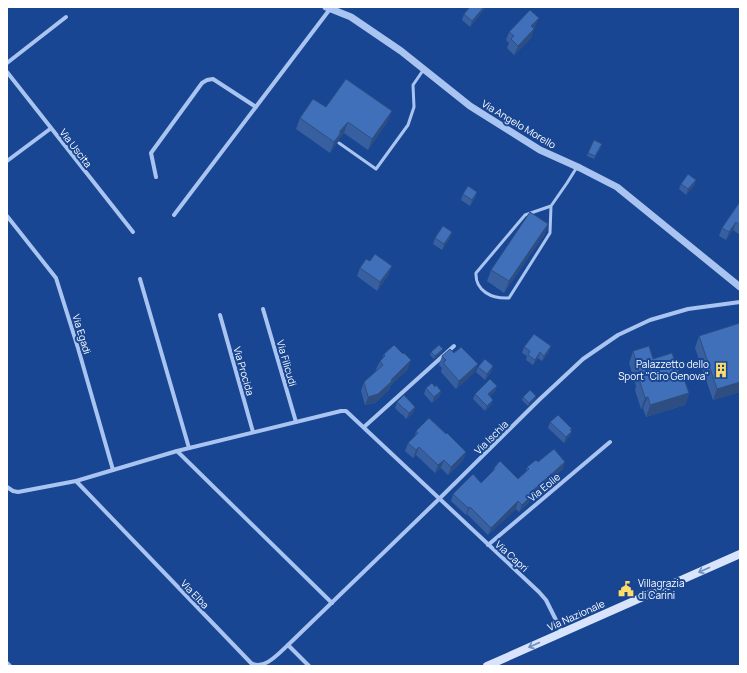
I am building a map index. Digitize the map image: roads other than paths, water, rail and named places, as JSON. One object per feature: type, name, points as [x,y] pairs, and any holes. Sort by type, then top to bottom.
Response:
[{"type":"main road","name":"Via Nazionale","points":[[487,666],[740,554]]},
{"type":"street","name":"Via Angelo Morello","points":[[328,8],[351,17],[401,51],[476,110],[540,150],[617,187],[740,287]]},
{"type":"street","points":[[174,215],[256,107],[328,8]]},
{"type":"street","points":[[7,63],[66,17]]},
{"type":"street","name":"Via Uscita","points":[[7,72],[132,232]]},
{"type":"street","points":[[156,177],[151,153],[202,83],[206,80],[213,79],[256,107]]},
{"type":"street","points":[[7,161],[50,128]]},
{"type":"street","name":"Via Egadi","points":[[7,216],[56,278],[113,470]]},
{"type":"street","points":[[140,280],[189,448]]},
{"type":"street","name":"Via Ischia","points":[[288,645],[440,499],[540,399],[583,359],[618,335],[650,320],[688,309],[740,302]]},
{"type":"street","name":"Via Filicudi","points":[[263,309],[296,422]]},
{"type":"street","name":"Via Procida","points":[[220,315],[253,432]]},
{"type":"street","points":[[364,427],[454,346]]},
{"type":"street","name":"Via Capri","points":[[296,422],[342,410],[350,414],[539,592],[546,600],[562,632]]},
{"type":"street","points":[[7,487],[14,492],[18,492],[76,481],[177,451],[296,422]]},
{"type":"street","name":"Via Eolie","points":[[488,545],[610,442]]},
{"type":"street","points":[[177,451],[332,603]]},
{"type":"street","name":"Via Elba","points":[[76,481],[251,664],[255,666],[267,662],[288,645]]},
{"type":"street","points":[[288,645],[309,666]]},
{"type":"street","points":[[7,663],[10,666]]},
{"type":"lane","points":[[339,143],[376,169],[408,125],[414,107],[413,85],[424,69]]},
{"type":"lane","points":[[551,206],[525,215],[476,273],[475,281],[480,288],[490,295],[501,299],[509,298],[550,234],[551,206],[577,167]]},
{"type":"place","name":"Palazzetto dello Sport \"Ciro Genova\"","points":[[721,370]]},
{"type":"place","name":"Villagrazia di Carini","points":[[626,589]]}]
